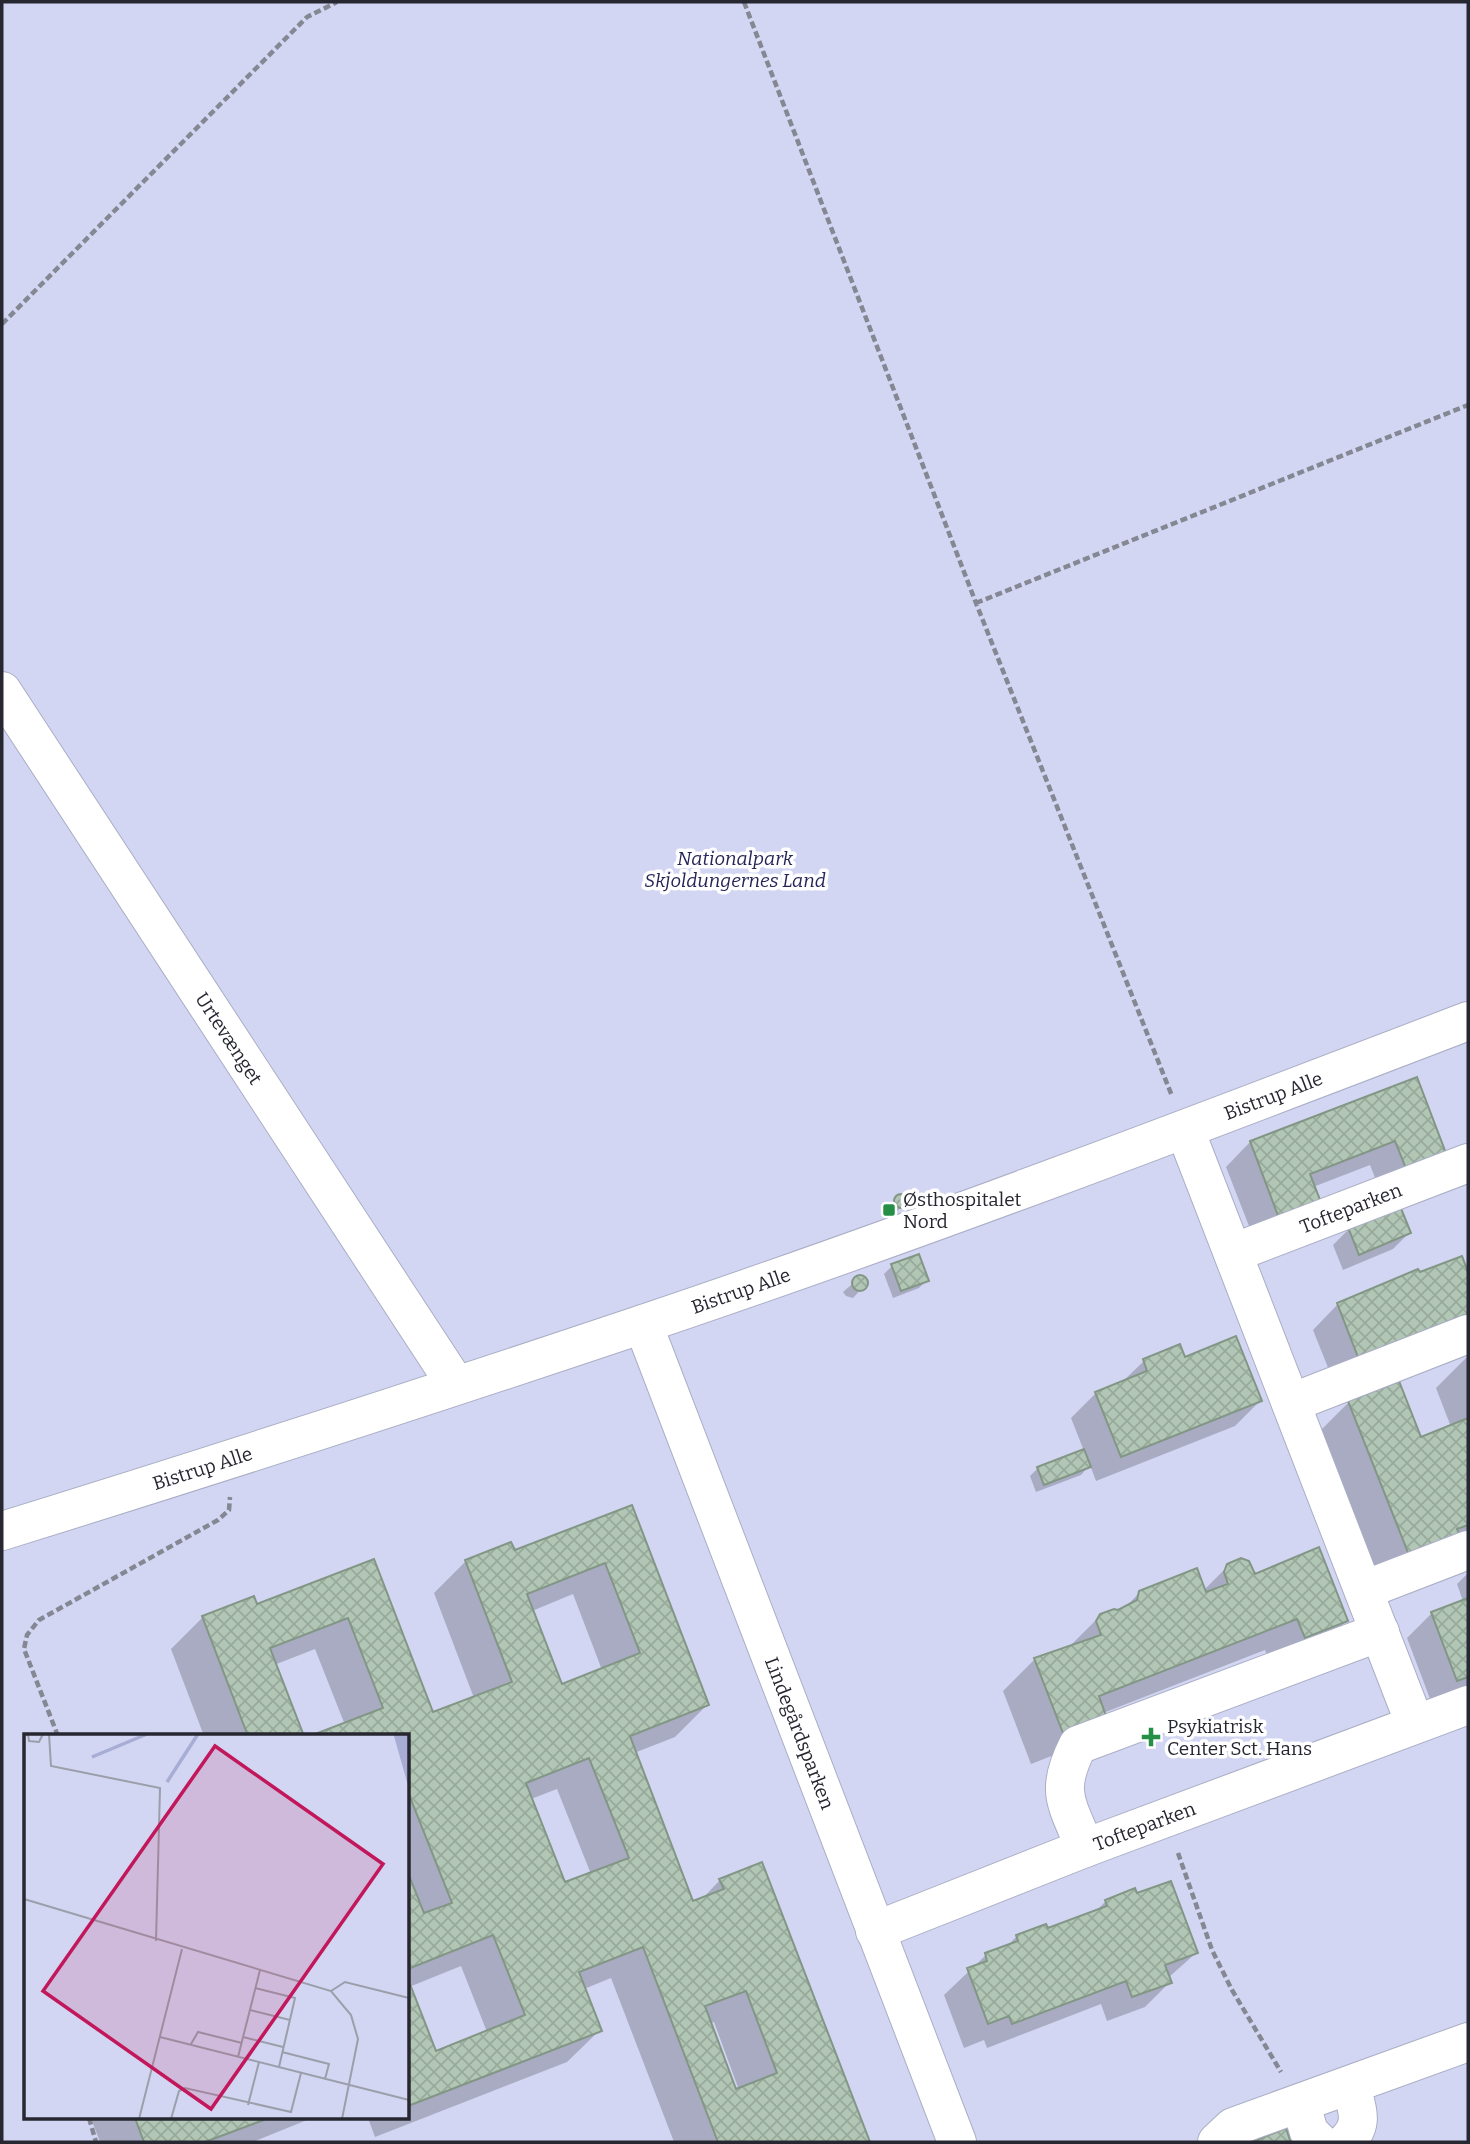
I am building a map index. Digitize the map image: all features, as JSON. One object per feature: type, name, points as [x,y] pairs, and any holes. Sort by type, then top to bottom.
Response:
[{"type":"street","name":"Urtevænget","points":[[2,691],[456,1385]]},
{"type":"street","name":"Bistrup Alle","points":[[2,1531],[643,1324],[1185,1129],[1468,1021]]},
{"type":"street","points":[[1185,1129],[1415,1724]]},
{"type":"street","name":"Tofteparken","points":[[1233,1253],[1468,1163]]},
{"type":"street","name":"Lindegårdsparken","points":[[643,1324],[957,2142]]},
{"type":"street","points":[[1291,1403],[1468,1334]]},
{"type":"street","points":[[1364,1590],[1468,1550]]},
{"type":"street","points":[[1085,1849],[1064,1797],[1065,1770],[1078,1745],[1380,1632]]},
{"type":"street","name":"Tofteparken","points":[[875,1931],[1468,1705]]},
{"type":"street","points":[[1217,2142],[1234,2127],[1301,2105],[1468,2042]]},
{"type":"street","points":[[1346,2142],[1357,2131],[1360,2117],[1350,2087]]},
{"type":"street","points":[[1301,2105],[1309,2132],[1319,2142]]},
{"type":"path","points":[[2,324],[307,17],[337,2]]},
{"type":"path","points":[[744,2],[976,603],[1185,1129]]},
{"type":"path","points":[[976,603],[1468,405]]},
{"type":"path","points":[[57,1734],[24,1649],[27,1635],[38,1620],[218,1520],[229,1510],[230,1493],[222,1462]]},
{"type":"path","points":[[1166,1819],[1212,1950],[1232,1990],[1301,2105]]},
{"type":"path","points":[[90,2120],[96,2142]]},
{"type":"green space","name":"Nationalpark Skjoldungernes Land","points":[[2,2],[1468,2],[1468,2142],[2,2142]]},
{"type":"building","points":[[1417,1077],[1447,1156],[1407,1171],[1395,1141],[1310,1174],[1322,1205],[1280,1221],[1250,1141]]},
{"type":"building","points":[[898,1194],[904,1194],[908,1201],[904,1208],[898,1208],[894,1204],[894,1198]]},
{"type":"building","points":[[1400,1206],[1411,1233],[1359,1255],[1348,1227]]},
{"type":"building","points":[[919,1254],[929,1281],[901,1291],[891,1264]]},
{"type":"building","points":[[1462,1256],[1468,1272],[1468,1314],[1358,1357],[1337,1303],[1418,1269],[1420,1272]]},
{"type":"building","points":[[860,1275],[866,1277],[866,1289],[860,1291],[854,1289],[852,1283],[854,1277]]},
{"type":"building","points":[[1236,1336],[1262,1401],[1121,1457],[1095,1392],[1147,1371],[1143,1359],[1180,1344],[1185,1357]]},
{"type":"building","points":[[1399,1381],[1421,1437],[1468,1418],[1468,1525],[1457,1529],[1459,1534],[1409,1555],[1348,1401]]},
{"type":"building","points":[[1084,1449],[1091,1467],[1044,1485],[1037,1467]]},
{"type":"building","points":[[632,1505],[709,1705],[630,1736],[693,1901],[724,1889],[719,1879],[762,1862],[870,2142],[718,2142],[643,1947],[579,1972],[602,2031],[410,2105],[410,1984],[436,2051],[525,2015],[493,1935],[410,1968],[410,1878],[424,1913],[452,1903],[410,1797],[410,1734],[315,1734],[383,1708],[348,1618],[270,1648],[303,1734],[247,1734],[202,1616],[254,1596],[257,1604],[374,1559],[433,1712],[512,1682],[465,1560],[511,1542],[515,1550]],"holes":[[[605,1563],[640,1653],[562,1684],[527,1594]],[[589,1758],[629,1858],[565,1882],[526,1783]],[[746,1991],[777,2073],[736,2089],[705,2006]]]},
{"type":"building","points":[[1319,1547],[1348,1621],[1305,1638],[1297,1619],[1099,1696],[1106,1716],[1063,1733],[1034,1658],[1101,1635],[1096,1621],[1100,1614],[1118,1610],[1137,1600],[1139,1591],[1197,1568],[1206,1592],[1228,1584],[1224,1572],[1227,1564],[1241,1558],[1249,1561],[1255,1574]]},
{"type":"building","points":[[1468,1598],[1468,1677],[1457,1681],[1431,1612]]},
{"type":"building","points":[[1171,1881],[1198,1953],[1165,1965],[1172,1983],[1132,1997],[1126,1981],[1012,2024],[1009,2016],[988,2024],[967,1968],[987,1961],[985,1953],[1018,1941],[1016,1935],[1046,1924],[1048,1928],[1107,1906],[1105,1900],[1135,1888],[1137,1893]]},
{"type":"building","points":[[136,2120],[264,2120],[205,2142],[144,2142]]},
{"type":"building","points":[[1286,2128],[1290,2140],[1294,2138],[1296,2142],[1252,2142]]},
{"type":"place","name":"Østhospitalet Nord","points":[[889,1210]]},
{"type":"place","name":"Psykiatrisk Center Sct. Hans","points":[[1151,1737]]}]
